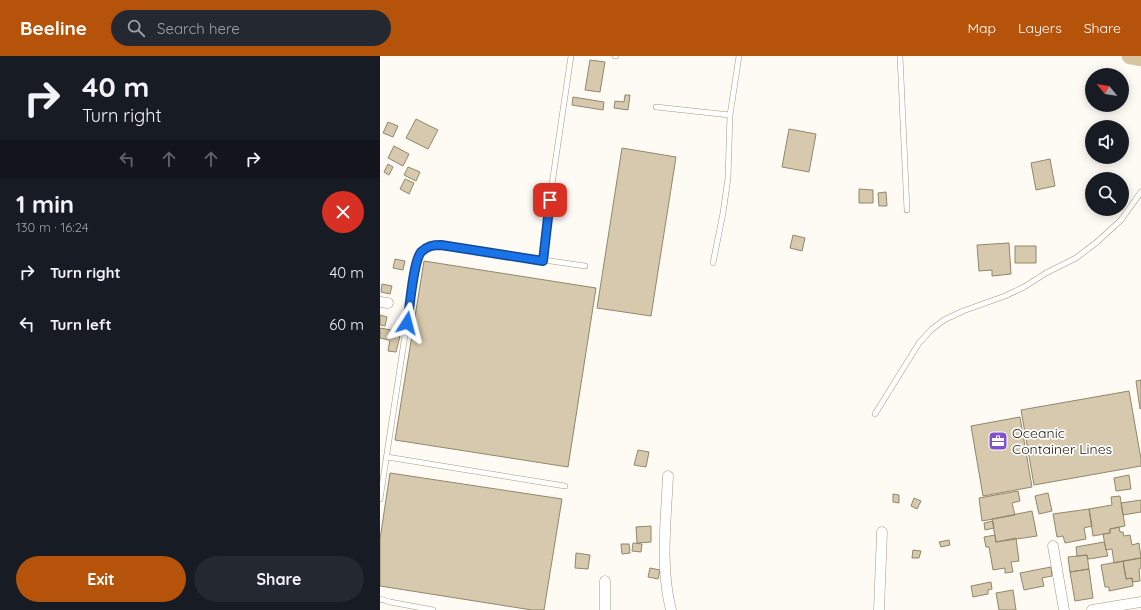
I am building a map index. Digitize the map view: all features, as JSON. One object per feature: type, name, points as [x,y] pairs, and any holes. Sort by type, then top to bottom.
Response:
[{"type":"main road","points":[[1130,56],[1141,58]]},
{"type":"street","points":[[668,476],[665,584],[671,610]]},
{"type":"street","points":[[879,610],[882,532]]},
{"type":"street","points":[[1053,546],[1064,610]]},
{"type":"street","points":[[605,581],[605,610]]},
{"type":"street","points":[[1092,610],[1141,602]]},
{"type":"lane","points":[[543,261],[552,184],[571,56]]},
{"type":"lane","points":[[713,263],[728,178],[730,114],[739,56]]},
{"type":"lane","points":[[900,56],[907,210]]},
{"type":"lane","points":[[656,107],[730,114]]},
{"type":"lane","points":[[875,414],[919,343],[932,329],[944,320],[963,311],[1005,296],[1024,287],[1046,273],[1076,258],[1097,242],[1121,220],[1141,192]]},
{"type":"lane","points":[[380,499],[416,263],[421,253],[432,245],[441,245],[585,266]]},
{"type":"lane","points":[[387,457],[565,486]]},
{"type":"lane","points":[[380,599],[433,610]]},
{"type":"building","points":[[590,60],[605,62],[600,92],[585,90]]},
{"type":"building","points":[[625,95],[630,95],[628,110],[614,108],[615,101],[624,102]]},
{"type":"building","points":[[573,97],[604,102],[603,110],[572,105]]},
{"type":"building","points":[[416,119],[438,130],[428,149],[406,138]]},
{"type":"building","points":[[388,122],[398,126],[393,137],[383,133]]},
{"type":"building","points":[[789,129],[816,134],[809,172],[782,167]]},
{"type":"building","points":[[394,146],[409,154],[403,166],[388,158]]},
{"type":"building","points":[[622,148],[676,157],[651,316],[597,308]]},
{"type":"building","points":[[1050,159],[1055,186],[1036,190],[1031,163]]},
{"type":"building","points":[[388,164],[393,167],[389,175],[384,172]]},
{"type":"building","points":[[408,167],[420,172],[416,181],[404,175]]},
{"type":"building","points":[[405,179],[414,183],[409,194],[400,189]]},
{"type":"building","points":[[859,189],[873,190],[873,203],[859,203]]},
{"type":"building","points":[[886,192],[887,206],[879,206],[878,193]]},
{"type":"building","points":[[793,235],[805,238],[802,251],[790,248]]},
{"type":"building","points":[[1009,243],[1011,274],[992,276],[992,270],[979,271],[977,245]]},
{"type":"building","points":[[1015,246],[1036,246],[1036,263],[1015,263]]},
{"type":"building","points":[[395,259],[405,261],[403,270],[393,268]]},
{"type":"building","points":[[424,261],[596,288],[568,467],[395,440]]},
{"type":"building","points":[[382,284],[392,286],[390,294],[381,292]]},
{"type":"building","points":[[380,315],[387,317],[385,326],[380,325]]},
{"type":"building","points":[[380,328],[391,330],[389,340],[380,338]]},
{"type":"building","points":[[391,334],[400,336],[396,352],[388,351]]},
{"type":"building","points":[[1141,380],[1141,408],[1140,409],[1136,381]]},
{"type":"building","points":[[1129,391],[1141,466],[1034,485],[1021,410]]},
{"type":"building","points":[[1020,417],[1032,487],[983,496],[971,426]]},
{"type":"building","points":[[638,450],[649,452],[646,467],[634,465]]},
{"type":"building","points":[[390,473],[562,499],[544,610],[532,610],[380,586],[380,539]]},
{"type":"building","points":[[1129,475],[1131,489],[1116,491],[1114,478]]},
{"type":"building","points":[[1018,491],[1020,501],[1012,503],[1015,515],[982,521],[979,498]]},
{"type":"building","points":[[1048,493],[1052,511],[1039,514],[1035,496]]},
{"type":"building","points":[[893,494],[899,495],[899,503],[893,502]]},
{"type":"building","points":[[1120,496],[1125,526],[1110,529],[1110,533],[1093,536],[1089,509],[1112,505],[1111,497]]},
{"type":"building","points":[[914,498],[921,501],[917,509],[911,506]]},
{"type":"building","points":[[1141,500],[1141,512],[1123,515],[1121,503]]},
{"type":"building","points":[[1089,509],[1092,526],[1084,528],[1086,539],[1065,543],[1063,536],[1057,537],[1053,514]]},
{"type":"building","points":[[1032,511],[1037,536],[996,542],[992,519]]},
{"type":"building","points":[[993,521],[994,528],[985,530],[984,523]]},
{"type":"building","points":[[651,526],[651,542],[637,543],[636,527]]},
{"type":"building","points":[[1119,527],[1120,532],[1123,532],[1124,536],[1130,535],[1132,545],[1139,543],[1141,558],[1114,563],[1112,549],[1106,550],[1103,534],[1110,533],[1110,529]]},
{"type":"building","points":[[995,535],[996,542],[1016,538],[1019,561],[1011,562],[1013,572],[1005,573],[1005,568],[993,570],[989,547],[986,547],[984,537]]},
{"type":"building","points":[[949,540],[950,545],[941,547],[939,542]]},
{"type":"building","points":[[1104,542],[1108,556],[1088,559],[1087,555],[1077,556],[1076,547]]},
{"type":"building","points":[[633,543],[642,544],[641,552],[632,551]]},
{"type":"building","points":[[621,544],[629,544],[630,553],[622,554]]},
{"type":"building","points":[[913,550],[921,551],[919,558],[912,558]]},
{"type":"building","points":[[576,553],[590,555],[588,569],[575,568]]},
{"type":"building","points":[[1087,555],[1089,569],[1070,572],[1068,557]]},
{"type":"building","points":[[1141,558],[1141,568],[1139,569],[1140,581],[1133,582],[1132,578],[1126,579],[1123,561]]},
{"type":"building","points":[[1123,561],[1126,579],[1132,578],[1133,586],[1109,591],[1109,587],[1105,587],[1101,565]]},
{"type":"building","points":[[1051,567],[1052,576],[1042,578],[1044,586],[1024,590],[1020,573]]},
{"type":"building","points":[[650,568],[660,570],[658,579],[648,577]]},
{"type":"building","points":[[1089,569],[1093,598],[1075,601],[1070,572]]},
{"type":"building","points":[[991,582],[992,589],[988,590],[988,594],[973,597],[971,586]]},
{"type":"building","points":[[1013,590],[1016,610],[999,610],[996,593]]},
{"type":"place","name":"Oceanic Container Lines","points":[[998,441]]},
{"type":"route","points":[[407,323],[416,263],[421,253],[426,248],[432,245],[441,245],[543,261],[550,200]]}]
